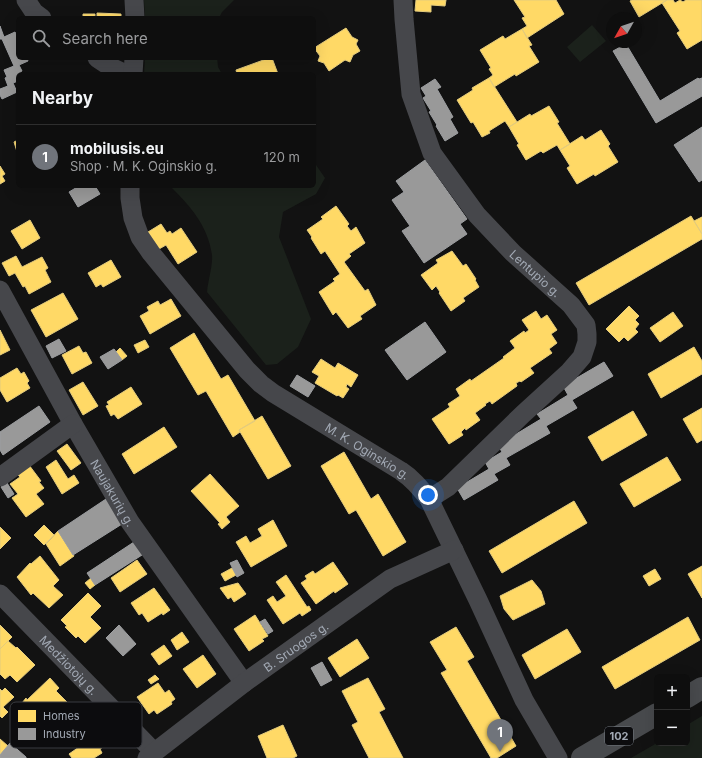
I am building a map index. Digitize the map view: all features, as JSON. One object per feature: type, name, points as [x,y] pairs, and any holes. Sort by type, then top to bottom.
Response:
[{"type":"main road","points":[[690,695],[702,688]]},
{"type":"main road","name":"102","points":[[582,758],[654,716]]},
{"type":"street","points":[[26,0],[34,12],[39,16]]},
{"type":"street","points":[[134,0],[135,16]]},
{"type":"street","name":"Lentupio g.","points":[[403,0],[411,94],[432,153],[477,215],[512,253],[571,305],[586,325],[587,334],[587,342],[582,357],[569,372],[523,414],[448,487],[428,499]]},
{"type":"street","points":[[100,60],[122,72]]},
{"type":"street","points":[[133,72],[134,60]]},
{"type":"street","name":"M. K. Oginskio g.","points":[[130,188],[133,218],[140,237],[197,310],[256,380],[272,393],[401,471],[420,486],[454,550],[524,700],[558,758]]},
{"type":"street","name":"Naujakurių g.","points":[[0,290],[73,424],[130,522],[244,683]]},
{"type":"street","points":[[0,477],[73,424]]},
{"type":"street","name":"B. Sruogos g.","points":[[151,755],[244,683],[390,579],[454,550]]},
{"type":"street","name":"Medžiotojų g.","points":[[0,594],[101,702]]},
{"type":"street","name":"Medžiotojų g.","points":[[142,745],[151,755]]},
{"type":"shaded area","points":[[144,0],[234,0],[220,16],[145,16]]},
{"type":"shaded area","points":[[592,25],[606,41],[580,62],[567,47]]},
{"type":"shaded area","points":[[145,60],[217,60],[218,67],[221,72],[144,72]]},
{"type":"shaded area","points":[[316,165],[325,178],[316,194],[283,212],[279,237],[311,319],[298,347],[277,364],[266,365],[207,292],[212,263],[210,245],[203,226],[185,202],[172,188],[316,188]]},
{"type":"shaded area","points":[[702,716],[702,758],[631,758],[654,745],[654,746],[690,746],[690,723]]},
{"type":"building: Homes","points":[[416,0],[446,0],[445,6],[431,5],[431,12],[415,11]]},
{"type":"building: Homes","points":[[514,0],[556,0],[564,14],[527,38],[522,29],[527,26],[522,18],[525,17]]},
{"type":"building: Homes","points":[[667,0],[642,15],[642,12],[636,12],[630,1]]},
{"type":"building: Homes","points":[[667,0],[673,0],[675,3],[680,0],[683,2],[686,0],[702,0],[702,40],[687,49],[677,33],[680,31],[662,3]]},
{"type":"building: Homes","points":[[97,13],[121,14],[121,16],[97,16]]},
{"type":"building: Homes","points":[[83,14],[95,14],[95,16],[83,16]]},
{"type":"building: Homes","points":[[346,28],[352,37],[358,40],[356,44],[360,51],[353,55],[350,62],[345,60],[329,71],[324,63],[318,61],[320,56],[316,51],[316,47]]},
{"type":"building: Homes","points":[[522,29],[532,45],[529,46],[539,62],[494,87],[489,78],[493,75],[489,69],[491,68],[480,50],[503,36],[505,39]]},
{"type":"building: Homes","points":[[264,60],[273,60],[277,72],[236,72],[236,70]]},
{"type":"building: Homes","points":[[489,78],[517,122],[509,127],[505,121],[489,131],[490,133],[482,137],[473,122],[471,123],[457,100],[473,90],[472,88]]},
{"type":"building: Homes","points":[[549,106],[559,122],[557,123],[570,144],[560,150],[557,145],[543,153],[541,151],[526,160],[509,127],[530,114],[531,116]]},
{"type":"building: Homes","points":[[601,130],[610,144],[608,146],[618,162],[595,176],[594,174],[577,184],[567,168],[570,166],[560,150],[582,136],[585,140]]},
{"type":"building: Homes","points":[[0,166],[5,174],[2,176],[5,181],[0,184]]},
{"type":"building: Homes","points":[[336,206],[349,224],[347,226],[351,231],[356,227],[365,243],[349,254],[351,256],[344,262],[365,291],[368,289],[376,305],[360,316],[362,319],[348,328],[336,312],[333,315],[319,292],[335,281],[333,279],[340,274],[325,251],[321,254],[307,230],[323,219],[321,217]]},
{"type":"building: Homes","points":[[691,216],[702,234],[702,239],[589,305],[576,283]]},
{"type":"building: Homes","points":[[702,217],[702,234],[694,221]]},
{"type":"building: Homes","points":[[30,220],[40,238],[22,249],[11,231]]},
{"type":"building: Homes","points":[[161,224],[167,233],[170,231],[172,234],[181,228],[197,252],[178,264],[166,245],[159,249],[148,232]]},
{"type":"building: Homes","points":[[452,251],[463,266],[466,264],[476,279],[475,280],[479,287],[463,298],[465,301],[451,311],[436,286],[432,290],[421,275],[438,263],[436,260]]},
{"type":"building: Homes","points":[[16,256],[22,267],[42,257],[48,268],[45,270],[51,282],[29,294],[15,273],[9,276],[2,263]]},
{"type":"building: Homes","points":[[111,260],[121,277],[103,287],[101,284],[96,287],[88,273]]},
{"type":"building: Homes","points":[[63,293],[78,319],[46,337],[31,310]]},
{"type":"building: Homes","points":[[171,299],[181,316],[150,334],[140,316],[149,311],[147,307],[158,301],[160,305]]},
{"type":"building: Homes","points":[[629,306],[639,316],[635,320],[639,324],[635,329],[638,332],[628,341],[624,337],[619,342],[606,329]]},
{"type":"building: Homes","points":[[536,311],[541,319],[547,315],[557,330],[551,334],[557,343],[549,349],[552,353],[530,368],[534,373],[521,382],[516,383],[517,386],[492,404],[490,401],[485,404],[486,405],[475,413],[480,420],[466,430],[465,428],[461,432],[463,435],[449,444],[432,419],[450,407],[448,404],[460,396],[456,389],[470,379],[471,381],[504,358],[503,357],[515,348],[510,341],[524,331],[525,333],[529,330],[522,320]]},
{"type":"building: Homes","points":[[673,312],[683,326],[660,342],[650,328]]},
{"type":"building: Homes","points":[[0,330],[10,350],[0,355]]},
{"type":"building: Homes","points":[[194,333],[221,379],[228,375],[255,421],[239,430],[240,432],[233,437],[206,391],[198,395],[170,348]]},
{"type":"building: Homes","points":[[145,340],[149,347],[138,353],[134,345]]},
{"type":"building: Homes","points":[[79,346],[83,353],[86,352],[92,363],[72,374],[62,355]]},
{"type":"building: Homes","points":[[694,347],[702,361],[702,374],[661,398],[648,374]]},
{"type":"building: Homes","points":[[120,348],[127,356],[122,360],[116,352]]},
{"type":"building: Homes","points":[[321,359],[335,368],[338,363],[358,375],[351,387],[347,384],[346,387],[349,389],[343,398],[315,383],[319,376],[312,372]]},
{"type":"building: Homes","points":[[17,368],[21,374],[24,372],[29,381],[27,383],[30,388],[7,402],[0,390],[0,378]]},
{"type":"building: Homes","points":[[83,382],[98,406],[83,415],[69,390]]},
{"type":"building: Homes","points":[[131,387],[142,404],[118,419],[114,414],[111,416],[106,406],[109,405],[107,402]]},
{"type":"building: Homes","points":[[702,408],[702,440],[697,443],[683,419]]},
{"type":"building: Homes","points":[[633,411],[647,435],[602,461],[588,437]]},
{"type":"building: Homes","points":[[262,416],[291,466],[268,479],[239,430]]},
{"type":"building: Homes","points":[[164,427],[177,447],[134,474],[122,454]]},
{"type":"building: Homes","points":[[67,444],[81,463],[71,470],[57,451]]},
{"type":"building: Homes","points":[[344,452],[371,499],[378,494],[406,542],[383,556],[356,510],[349,514],[321,466]]},
{"type":"building: Homes","points":[[667,457],[681,480],[634,507],[620,484]]},
{"type":"building: Homes","points":[[56,460],[68,479],[74,475],[79,483],[62,494],[46,467]]},
{"type":"building: Homes","points":[[29,465],[41,481],[39,482],[44,488],[36,494],[44,504],[26,517],[12,498],[18,494],[10,484],[20,477],[17,474]]},
{"type":"building: Homes","points":[[210,474],[239,506],[226,517],[230,522],[222,529],[218,524],[220,523],[191,491]]},
{"type":"building: Homes","points":[[574,501],[587,523],[502,573],[489,551]]},
{"type":"building: Homes","points":[[273,520],[287,546],[251,567],[236,542],[246,536],[250,543],[262,536],[258,529]]},
{"type":"building: Homes","points":[[44,525],[54,535],[44,545],[34,535]]},
{"type":"building: Homes","points":[[0,527],[11,538],[0,549]]},
{"type":"building: Homes","points":[[58,531],[74,556],[60,566],[46,544]]},
{"type":"building: Homes","points":[[40,556],[59,580],[53,586],[63,595],[49,608],[33,593],[31,595],[17,577],[30,563],[31,564]]},
{"type":"building: Homes","points":[[137,560],[147,574],[120,592],[111,578]]},
{"type":"building: Homes","points":[[333,562],[348,584],[335,593],[334,591],[316,604],[301,583],[307,579],[305,576],[313,571],[315,574]]},
{"type":"building: Homes","points":[[702,566],[702,598],[688,574]]},
{"type":"building: Homes","points":[[232,568],[236,575],[225,581],[221,574]]},
{"type":"building: Homes","points":[[655,569],[661,579],[649,586],[643,576]]},
{"type":"building: Homes","points":[[286,575],[307,607],[309,606],[311,610],[302,616],[300,613],[283,624],[267,600],[273,596],[277,602],[286,596],[276,582]]},
{"type":"building: Homes","points":[[91,578],[95,585],[90,589],[85,583]]},
{"type":"building: Homes","points":[[532,580],[541,591],[545,604],[513,620],[504,609],[500,596]]},
{"type":"building: Homes","points":[[238,583],[246,594],[234,602],[231,597],[228,599],[220,588]]},
{"type":"building: Homes","points":[[154,588],[170,610],[148,622],[142,613],[139,615],[131,603]]},
{"type":"building: Homes","points":[[88,593],[101,606],[90,617],[101,628],[85,643],[78,636],[76,638],[65,627],[67,626],[61,620]]},
{"type":"building: Homes","points":[[255,615],[268,636],[262,639],[264,641],[249,651],[234,629]]},
{"type":"building: Homes","points":[[688,617],[700,640],[615,689],[602,667]]},
{"type":"building: Homes","points":[[0,625],[12,637],[0,649]]},
{"type":"building: Homes","points":[[456,627],[474,657],[467,661],[516,746],[497,758],[491,758],[441,673],[447,670],[430,642]]},
{"type":"building: Homes","points":[[567,629],[581,652],[535,679],[522,655]]},
{"type":"building: Homes","points":[[182,632],[189,642],[177,650],[171,640]]},
{"type":"building: Homes","points":[[357,639],[369,658],[340,677],[328,658]]},
{"type":"building: Homes","points":[[8,641],[16,648],[17,647],[35,665],[17,682],[10,675],[5,679],[0,674],[0,649]]},
{"type":"building: Homes","points":[[164,645],[172,656],[159,665],[151,654]]},
{"type":"building: Homes","points":[[203,655],[216,674],[197,688],[183,669]]},
{"type":"building: Homes","points":[[155,675],[159,679],[151,684],[148,680]]},
{"type":"building: Homes","points":[[50,678],[59,688],[56,691],[67,702],[23,702],[26,698],[27,700]]},
{"type":"building: Homes","points":[[368,678],[385,709],[379,712],[403,758],[369,758],[352,725],[358,722],[342,691]]},
{"type":"building: Homes","points":[[158,683],[165,693],[169,690],[175,699],[171,702],[172,704],[157,714],[154,710],[149,714],[142,702],[137,697]]},
{"type":"building: Homes","points":[[5,688],[14,697],[3,707],[8,712],[2,718],[0,716],[0,689],[2,691]]},
{"type":"building: Homes","points":[[283,725],[297,756],[293,758],[267,758],[258,736]]},
{"type":"building: Homes","points":[[0,739],[8,746],[0,755]]},
{"type":"building: Homes","points":[[78,748],[102,748],[100,749],[102,753],[94,758],[72,758],[69,754]]},
{"type":"building: Industry","points":[[0,26],[4,37],[15,32],[16,60],[28,61],[19,65],[22,71],[16,72],[16,82],[13,83],[16,92],[2,99],[0,89],[8,86],[5,78],[7,77],[4,70],[14,66],[2,39],[0,39]]},
{"type":"building: Industry","points":[[619,48],[628,48],[660,101],[698,78],[702,78],[702,96],[656,123],[613,51]]},
{"type":"building: Industry","points":[[435,79],[441,87],[437,89],[453,117],[450,119],[458,133],[445,141],[429,112],[431,111],[423,98],[426,96],[421,88]]},
{"type":"building: Industry","points":[[702,127],[702,180],[699,182],[674,145]]},
{"type":"building: Industry","points":[[425,160],[467,219],[460,224],[467,234],[424,263],[402,231],[410,226],[392,200],[404,192],[396,181]]},
{"type":"building: Industry","points":[[76,188],[96,188],[100,194],[78,207],[69,192]]},
{"type":"building: Industry","points":[[425,322],[446,352],[407,380],[385,350]]},
{"type":"building: Industry","points":[[59,339],[66,351],[52,358],[46,346]]},
{"type":"building: Industry","points":[[114,349],[122,360],[108,369],[100,357]]},
{"type":"building: Industry","points":[[604,362],[613,376],[572,400],[577,408],[546,426],[550,433],[506,458],[510,465],[494,474],[498,480],[464,500],[457,488],[489,469],[485,462],[502,452],[498,445],[541,419],[537,414],[568,395],[563,386]]},
{"type":"building: Industry","points":[[297,375],[315,386],[308,397],[290,386]]},
{"type":"building: Industry","points":[[39,406],[50,422],[3,455],[0,450],[0,432]]},
{"type":"building: Industry","points":[[7,483],[14,494],[8,498],[1,487]]},
{"type":"building: Industry","points":[[106,499],[122,524],[73,555],[58,531]]},
{"type":"building: Industry","points":[[134,542],[142,555],[95,585],[87,573]]},
{"type":"building: Industry","points":[[237,560],[244,573],[237,577],[230,563]]},
{"type":"building: Industry","points":[[265,619],[273,631],[268,634],[260,622]]},
{"type":"building: Industry","points":[[119,625],[136,644],[123,656],[106,638]]},
{"type":"building: Industry","points":[[322,662],[332,680],[321,686],[311,668]]},
{"type":"building: Industry","points":[[10,743],[10,748],[16,748],[26,758],[0,758],[0,755]]},
{"type":"place","name":"mobilusis.eu","points":[[500,752]]}]
